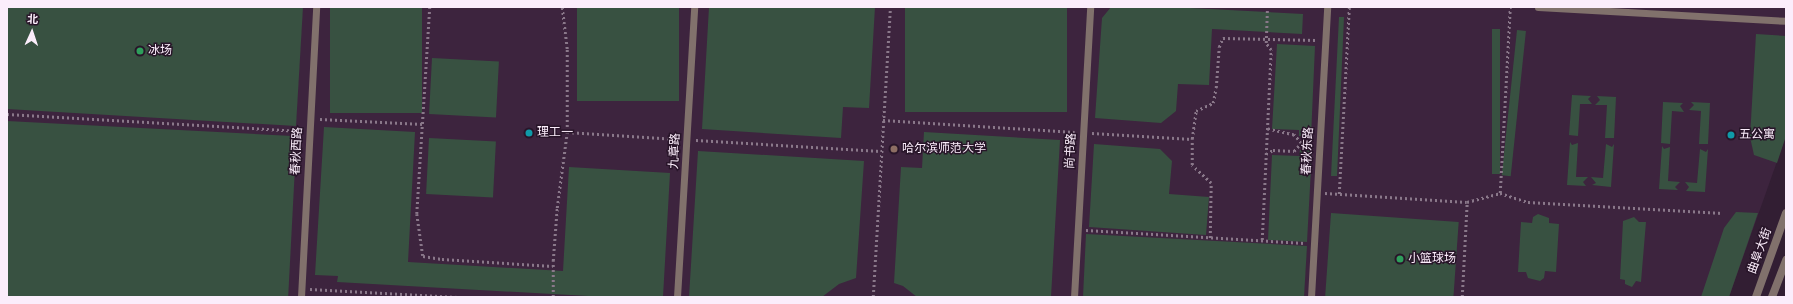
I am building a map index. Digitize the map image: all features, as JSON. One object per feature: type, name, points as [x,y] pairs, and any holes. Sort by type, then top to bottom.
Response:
[{"type":"street","name":"曲阜大街","points":[[1756,297],[1786,213]]},
{"type":"street","points":[[1772,297],[1786,260]]},
{"type":"lane","name":"春秋西路","points":[[301,297],[316,7]]},
{"type":"lane","name":"九章路","points":[[678,297],[694,7]]},
{"type":"lane","name":"尚书路","points":[[1074,297],[1090,7]]},
{"type":"lane","name":"春秋东路","points":[[1311,297],[1327,7]]},
{"type":"lane","points":[[1538,7],[1786,21]]},
{"type":"lane","points":[[1687,15],[1688,7]]},
{"type":"path","points":[[430,7],[416,214],[423,256],[442,259],[553,266]]},
{"type":"path","points":[[553,297],[553,266],[557,208],[567,132],[567,49],[562,7]]},
{"type":"path","points":[[872,297],[890,7]]},
{"type":"path","points":[[1262,240],[1271,50],[1266,43],[1267,7]]},
{"type":"path","points":[[1339,194],[1349,7]]},
{"type":"path","points":[[1500,193],[1510,7]]},
{"type":"path","points":[[1210,238],[1211,184],[1192,165],[1192,139],[1196,111],[1213,103],[1216,88],[1219,47],[1223,38],[1266,37],[1325,41]]},
{"type":"path","points":[[7,114],[309,131]]},
{"type":"path","points":[[310,118],[423,124]]},
{"type":"path","points":[[884,120],[1192,139]]},
{"type":"path","points":[[1266,154],[1273,150],[1294,152],[1301,143],[1294,135],[1267,128]]},
{"type":"path","points":[[567,132],[881,151]]},
{"type":"path","points":[[1317,192],[1467,202],[1500,193],[1528,202],[1723,213]]},
{"type":"path","points":[[1462,297],[1467,202]]},
{"type":"path","points":[[1078,230],[1314,244]]},
{"type":"path","points":[[301,288],[458,297]]},
{"type":"shaded area","name":"哈尔滨师范大学","points":[[7,7],[1786,7],[1786,136],[1729,297],[7,297]]},
{"type":"green space","points":[[7,7],[303,7],[296,126],[7,109]]},
{"type":"green space","points":[[330,7],[422,7],[422,113],[330,113]]},
{"type":"green space","points":[[577,7],[679,7],[679,101],[577,101]]},
{"type":"green space","points":[[709,7],[875,7],[869,108],[843,107],[841,138],[702,129]]},
{"type":"green space","points":[[905,7],[1067,7],[1067,112],[905,112]]},
{"type":"green space","points":[[1111,7],[1171,7],[1303,14],[1302,34],[1212,29],[1209,85],[1178,84],[1176,111],[1161,123],[1095,118],[1102,18]]},
{"type":"green space","points":[[1339,17],[1344,17],[1337,176],[1331,176]]},
{"type":"green space","points":[[1492,29],[1500,29],[1500,174],[1492,174]]},
{"type":"green space","points":[[1517,30],[1526,31],[1511,176],[1502,175]]},
{"type":"green space","points":[[1756,34],[1786,36],[1786,136],[1777,163],[1754,155],[1750,137]]},
{"type":"green space","points":[[1277,44],[1315,46],[1311,137],[1299,136],[1299,130],[1272,129]]},
{"type":"green space","points":[[432,58],[499,62],[496,117],[429,114]]},
{"type":"green space","points":[[1572,95],[1591,96],[1588,99],[1592,104],[1580,104],[1578,136],[1569,135]]},
{"type":"green space","points":[[1597,96],[1616,97],[1614,138],[1605,138],[1607,105],[1595,105],[1600,100]]},
{"type":"green space","points":[[1663,102],[1683,103],[1680,106],[1684,112],[1672,111],[1670,144],[1661,143]]},
{"type":"green space","points":[[1691,102],[1710,103],[1708,144],[1699,144],[1701,111],[1689,110],[1694,105]]},
{"type":"green space","points":[[7,121],[297,136],[288,297],[7,297]]},
{"type":"green space","points":[[324,127],[415,132],[408,262],[563,271],[569,167],[670,173],[663,297],[606,297],[337,282],[338,276],[315,275]]},
{"type":"green space","points":[[924,132],[1060,140],[1051,297],[917,297],[903,286],[894,283],[901,167],[922,168]]},
{"type":"green space","points":[[429,138],[496,142],[493,197],[426,194]]},
{"type":"green space","points":[[1570,142],[1572,145],[1578,143],[1576,177],[1588,177],[1583,182],[1586,186],[1567,185]]},
{"type":"green space","points":[[1094,144],[1160,149],[1172,161],[1169,194],[1209,197],[1206,235],[1089,227]]},
{"type":"green space","points":[[1606,144],[1612,147],[1614,144],[1611,187],[1592,185],[1596,183],[1591,177],[1603,178]]},
{"type":"green space","points":[[1662,146],[1664,149],[1670,147],[1668,181],[1680,182],[1675,187],[1678,190],[1659,189]]},
{"type":"green space","points":[[1700,149],[1706,152],[1708,149],[1705,192],[1686,191],[1689,187],[1685,182],[1697,183]]},
{"type":"green space","points":[[1300,150],[1312,150],[1307,242],[1268,240],[1272,155],[1299,156]]},
{"type":"green space","points":[[698,151],[864,161],[856,278],[839,284],[822,297],[689,297]]},
{"type":"green space","points":[[1736,212],[1758,213],[1729,297],[1701,297],[1724,228]]},
{"type":"green space","name":"小篮球场","points":[[1331,213],[1459,222],[1453,297],[1325,297]]},
{"type":"green space","points":[[1538,214],[1549,218],[1549,223],[1559,224],[1556,272],[1545,271],[1544,278],[1540,281],[1528,278],[1526,272],[1518,272],[1521,222],[1532,223],[1533,217]]},
{"type":"green space","points":[[1634,217],[1639,222],[1646,222],[1641,282],[1636,281],[1632,287],[1625,284],[1625,280],[1620,279],[1623,221]]},
{"type":"green space","points":[[1086,234],[1307,246],[1304,297],[1083,297]]},
{"type":"place","name":"冰场","points":[[140,51]]},
{"type":"place","name":"理工一","points":[[529,133]]},
{"type":"place","name":"五公寓","points":[[1731,135]]},
{"type":"place","name":"哈尔滨师范大学","points":[[894,149]]},
{"type":"place","name":"小篮球场","points":[[1400,259]]}]
